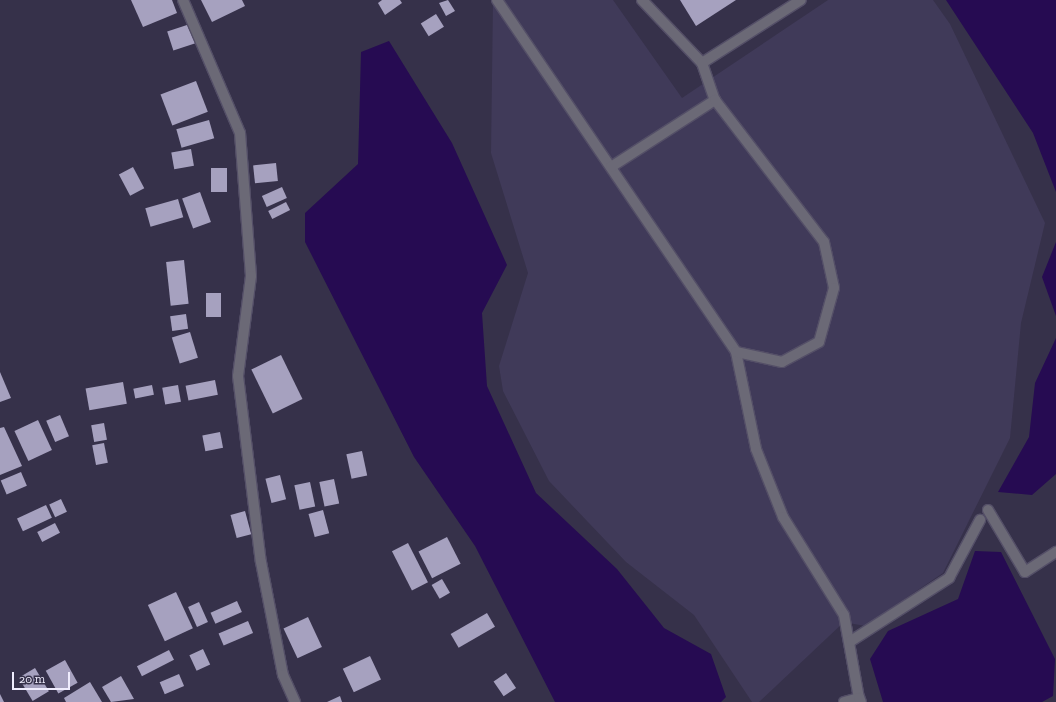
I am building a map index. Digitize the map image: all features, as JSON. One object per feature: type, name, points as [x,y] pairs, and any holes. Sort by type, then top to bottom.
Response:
[{"type":"street","points":[[183,0],[240,133],[251,276],[238,376],[261,562],[283,675],[295,702]]},
{"type":"street","points":[[497,0],[736,352],[756,449],[769,483],[783,517],[844,615],[851,642],[860,700],[844,702]]},
{"type":"street","points":[[642,0],[702,63],[715,100],[824,242],[834,288],[819,342],[782,362],[736,352]]},
{"type":"street","points":[[702,63],[801,0]]},
{"type":"street","points":[[611,167],[715,100]]},
{"type":"street","points":[[988,510],[1025,572],[1056,552]]},
{"type":"street","points":[[851,642],[949,578],[980,520]]},
{"type":"shaded area","points":[[493,0],[613,0],[682,98],[828,0],[933,0],[950,24],[1045,223],[1021,323],[1010,438],[943,573],[865,626],[844,622],[759,702],[752,702],[694,615],[626,562],[549,481],[503,391],[499,366],[528,273],[491,153]]},
{"type":"shaded area","points":[[946,0],[1056,0],[1056,192],[1033,133]]},
{"type":"shaded area","points":[[389,41],[452,143],[507,265],[482,313],[487,386],[536,493],[617,569],[664,628],[711,654],[726,697],[721,702],[555,702],[475,546],[414,457],[305,242],[305,213],[358,164],[361,52]]},
{"type":"shaded area","points":[[1056,242],[1056,316],[1042,277]]},
{"type":"shaded area","points":[[1056,338],[1056,474],[1032,495],[998,492],[1029,437],[1035,383]]},
{"type":"shaded area","points":[[975,551],[1001,552],[1055,659],[1053,696],[1042,702],[883,702],[870,659],[888,631],[958,599]]},
{"type":"building","points":[[131,0],[172,0],[177,13],[143,27]]},
{"type":"building","points":[[201,0],[242,0],[245,6],[212,22]]},
{"type":"building","points":[[382,0],[400,0],[402,3],[385,15],[378,3]]},
{"type":"building","points":[[448,0],[455,11],[446,16],[439,3]]},
{"type":"building","points":[[680,0],[736,0],[696,26]]},
{"type":"building","points":[[436,14],[444,27],[429,36],[421,24]]},
{"type":"building","points":[[190,24],[196,43],[173,50],[167,31]]},
{"type":"building","points":[[196,81],[208,112],[172,125],[161,95]]},
{"type":"building","points":[[209,120],[214,138],[182,148],[176,129]]},
{"type":"building","points":[[191,149],[194,166],[174,169],[171,152]]},
{"type":"building","points":[[276,163],[278,181],[255,183],[253,165]]},
{"type":"building","points":[[133,167],[144,188],[130,196],[119,175]]},
{"type":"building","points":[[211,168],[227,168],[227,192],[211,192]]},
{"type":"building","points":[[282,187],[287,198],[267,207],[262,196]]},
{"type":"building","points":[[200,192],[211,222],[193,229],[182,198]]},
{"type":"building","points":[[178,199],[183,217],[151,227],[145,208]]},
{"type":"building","points":[[286,202],[290,210],[272,219],[268,211]]},
{"type":"building","points":[[184,260],[189,304],[171,306],[166,262]]},
{"type":"building","points":[[206,293],[221,293],[221,317],[206,317]]},
{"type":"building","points":[[186,314],[188,329],[172,331],[170,316]]},
{"type":"building","points":[[190,332],[198,358],[180,363],[172,338]]},
{"type":"building","points":[[281,355],[302,399],[273,414],[251,369]]},
{"type":"building","points":[[0,372],[11,398],[0,402]]},
{"type":"building","points":[[215,380],[218,395],[188,400],[186,386]]},
{"type":"building","points":[[123,382],[127,404],[89,410],[86,389]]},
{"type":"building","points":[[152,385],[154,395],[135,398],[133,389]]},
{"type":"building","points":[[178,385],[181,402],[165,405],[162,388]]},
{"type":"building","points":[[60,415],[69,436],[55,442],[46,421]]},
{"type":"building","points":[[38,420],[52,450],[28,461],[14,431]]},
{"type":"building","points":[[104,423],[107,440],[94,442],[91,425]]},
{"type":"building","points":[[4,427],[22,466],[0,475],[0,428]]},
{"type":"building","points":[[220,432],[223,448],[205,451],[202,435]]},
{"type":"building","points":[[104,443],[108,463],[96,465],[92,445]]},
{"type":"building","points":[[362,451],[367,475],[352,479],[346,454]]},
{"type":"building","points":[[21,472],[27,486],[7,494],[1,481]]},
{"type":"building","points":[[280,475],[286,499],[271,503],[265,479]]},
{"type":"building","points":[[334,479],[339,503],[325,507],[319,482]]},
{"type":"building","points":[[310,482],[315,506],[300,510],[294,485]]},
{"type":"building","points":[[61,499],[67,512],[55,517],[49,504]]},
{"type":"building","points":[[46,505],[52,518],[23,531],[17,519]]},
{"type":"building","points":[[323,510],[329,533],[315,537],[309,514]]},
{"type":"building","points":[[245,511],[251,534],[237,538],[231,515]]},
{"type":"building","points":[[55,523],[60,533],[42,542],[37,532]]},
{"type":"building","points":[[447,537],[461,564],[432,578],[418,552]]},
{"type":"building","points":[[408,543],[428,582],[412,590],[392,551]]},
{"type":"building","points":[[442,579],[450,593],[440,599],[432,585]]},
{"type":"building","points":[[176,592],[193,628],[165,641],[148,605]]},
{"type":"building","points":[[237,601],[242,612],[215,624],[211,613]]},
{"type":"building","points":[[199,602],[208,622],[197,627],[188,607]]},
{"type":"building","points":[[487,613],[495,627],[459,648],[451,634]]},
{"type":"building","points":[[308,617],[322,647],[297,658],[284,628]]},
{"type":"building","points":[[248,621],[253,633],[224,645],[219,634]]},
{"type":"building","points":[[203,649],[210,664],[197,671],[189,655]]},
{"type":"building","points":[[169,650],[174,660],[142,676],[137,666]]},
{"type":"building","points":[[370,656],[381,680],[354,692],[343,669]]},
{"type":"building","points":[[65,660],[78,683],[58,693],[46,671]]},
{"type":"building","points":[[35,668],[49,691],[33,701],[19,678]]},
{"type":"building","points":[[506,673],[516,688],[504,696],[494,681]]},
{"type":"building","points":[[179,674],[184,686],[165,694],[160,682]]},
{"type":"building","points":[[121,676],[134,699],[111,702],[102,687]]},
{"type":"building","points":[[90,682],[102,702],[66,702],[64,698]]},
{"type":"building","points":[[0,694],[4,702],[0,702]]},
{"type":"building","points":[[340,696],[342,702],[327,702]]}]
